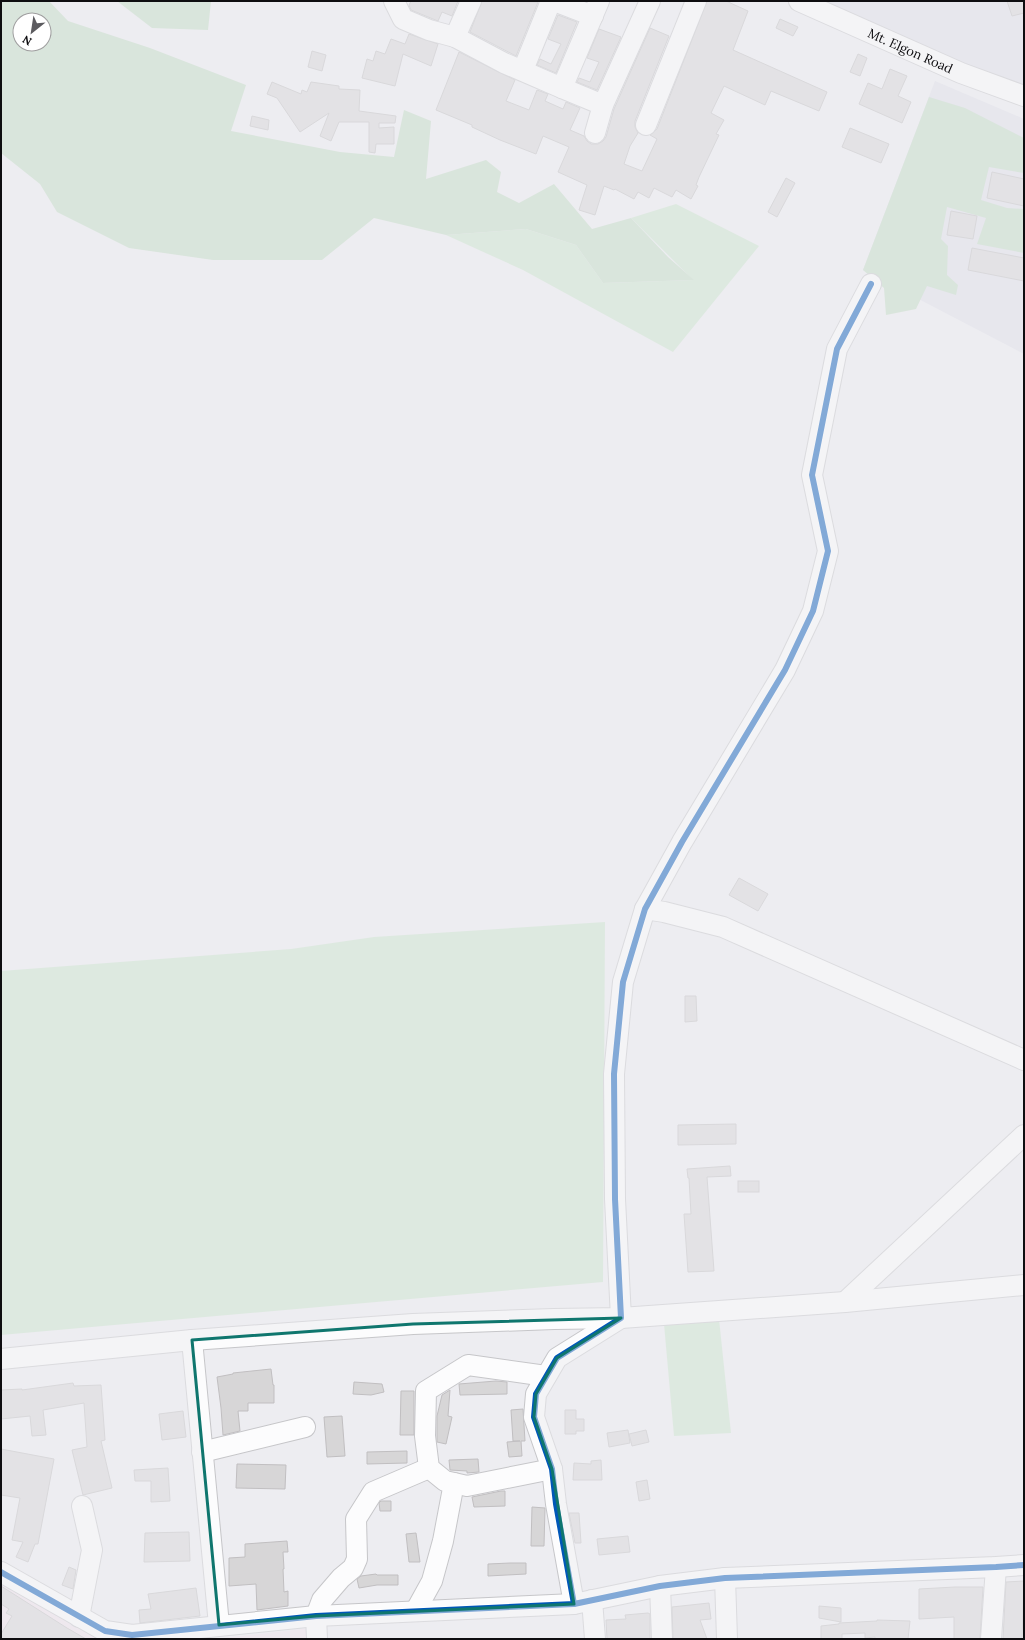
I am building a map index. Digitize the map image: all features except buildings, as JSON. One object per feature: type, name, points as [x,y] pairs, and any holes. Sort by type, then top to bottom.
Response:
[{"type":"street","points":[[394,1],[403,19],[429,30],[455,37],[504,63],[603,105]]},
{"type":"street","points":[[455,37],[471,1]]},
{"type":"street","points":[[523,70],[551,1]]},
{"type":"street","points":[[554,1],[596,8],[562,88]]},
{"type":"street","points":[[595,133],[603,105],[650,1]]},
{"type":"street","points":[[646,125],[696,1]]},
{"type":"street","name":"Mt. Elgon Road","points":[[799,1],[961,72],[1024,96]]},
{"type":"street","points":[[621,1318],[615,1199],[614,1074],[623,982],[646,909],[682,842],[785,670],[813,611],[828,551],[812,475],[837,349],[871,284]]},
{"type":"street","points":[[646,909],[723,927],[1024,1060]]},
{"type":"street","points":[[845,1302],[1024,1135]]},
{"type":"street","points":[[1,1359],[192,1340],[413,1324],[621,1318],[845,1302],[1024,1285]]},
{"type":"street","points":[[595,1639],[583,1602],[556,1504],[552,1470],[534,1417],[536,1394],[557,1358],[621,1318]]},
{"type":"street","points":[[192,1340],[219,1625]]},
{"type":"street","points":[[546,1376],[468,1365],[426,1391],[425,1436],[429,1468],[445,1481],[467,1486],[552,1470]]},
{"type":"street","points":[[202,1452],[305,1427]]},
{"type":"street","points":[[317,1639],[316,1616],[322,1600],[341,1578],[353,1568],[357,1559],[356,1519],[373,1492],[429,1468]]},
{"type":"street","points":[[416,1610],[432,1581],[443,1541],[454,1483]]},
{"type":"street","points":[[79,1617],[92,1550],[82,1506]]},
{"type":"street","points":[[1,1572],[105,1631],[132,1635],[316,1616],[583,1602],[660,1586],[725,1578],[996,1568],[1024,1565]]},
{"type":"street","points":[[991,1639],[996,1568]]},
{"type":"street","points":[[725,1578],[727,1639]]},
{"type":"street","points":[[660,1586],[662,1639]]},
{"type":"highlighted area","points":[[621,1318],[557,1358],[536,1394],[534,1417],[552,1469],[574,1604],[316,1616],[219,1625],[192,1340],[413,1324]]},
{"type":"shaded area","points":[[825,1],[1024,1],[1024,87],[939,55]]},
{"type":"shaded area","points":[[935,81],[1024,119],[1024,354],[863,270]]},
{"type":"shaded area","points":[[1,1583],[100,1639],[1,1639]]},
{"type":"shaded area","points":[[310,1628],[310,1639],[214,1639]]},
{"type":"green space","points":[[1,1],[49,1],[68,21],[150,48],[246,85],[231,131],[340,152],[394,157],[404,110],[431,121],[426,179],[486,160],[501,172],[497,192],[519,203],[554,184],[592,229],[631,218],[668,257],[694,280],[603,283],[576,245],[526,229],[446,235],[374,218],[322,260],[213,260],[129,248],[57,212],[40,184],[1,153]]},
{"type":"green space","points":[[117,1],[211,1],[208,30],[152,28]]},
{"type":"green space","points":[[929,97],[965,108],[1024,138],[1024,173],[989,167],[981,200],[1007,208],[1024,209],[1024,253],[977,244],[986,218],[947,207],[941,239],[948,246],[947,275],[958,285],[956,295],[927,286],[916,309],[886,315],[884,288],[863,270]]},
{"type":"green space","points":[[676,204],[759,246],[673,352],[523,270],[446,235],[526,229],[576,245],[603,283],[693,280],[631,218]]},
{"type":"green space","points":[[605,922],[603,1282],[1,1335],[1,971],[291,949],[374,937]]},
{"type":"green space","points":[[719,1319],[731,1433],[674,1436],[664,1324]]},
{"type":"cycle path","points":[[574,1604],[556,1504],[552,1469],[534,1417],[536,1394],[557,1358],[621,1318],[615,1199],[614,1074],[623,982],[645,909],[682,842],[785,670],[813,611],[828,551],[812,475],[837,349],[871,284]]},
{"type":"cycle path","points":[[1,1572],[105,1631],[132,1635],[316,1616],[574,1604],[660,1586],[725,1578],[1024,1565]]}]
